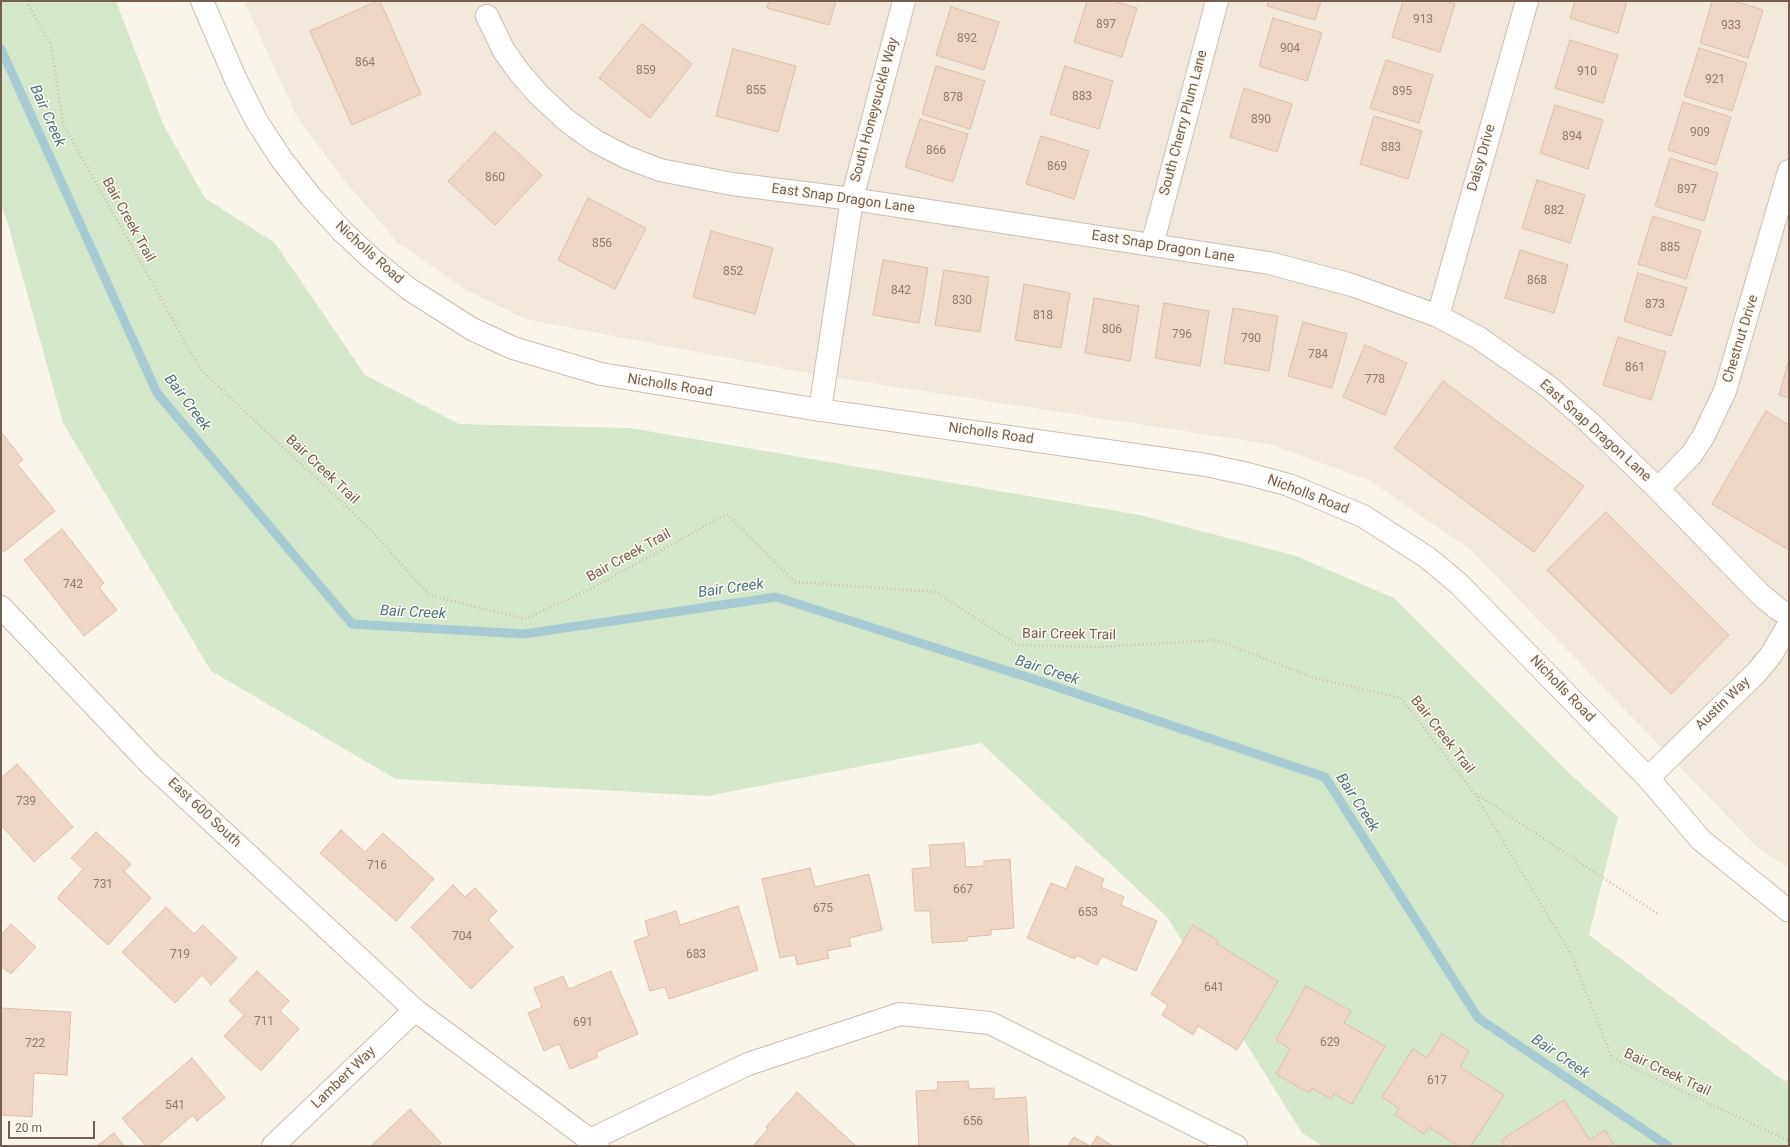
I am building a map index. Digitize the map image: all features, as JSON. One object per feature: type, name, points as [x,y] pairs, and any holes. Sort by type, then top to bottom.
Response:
[{"type":"street","name":"Nicholls Road","points":[[202,1],[256,120],[282,160],[342,231],[408,289],[439,310],[472,329],[513,348],[601,374],[820,410],[1206,464],[1289,486],[1363,516],[1416,550],[1459,584],[1648,778],[1701,840],[1789,911]]},
{"type":"street","name":"South Honeysuckle Way","points":[[820,410],[852,199],[904,1]]},
{"type":"street","name":"South Cherry Plum Lane","points":[[1152,245],[1217,1]]},
{"type":"street","name":"Daisy Drive","points":[[1438,316],[1527,1]]},
{"type":"street","name":"East Snap Dragon Lane","points":[[487,16],[504,51],[519,72],[538,94],[566,120],[595,141],[626,157],[660,170],[732,184],[852,199],[1269,263],[1352,285],[1438,316],[1479,338],[1549,387],[1590,423],[1760,594],[1789,616]]},
{"type":"street","name":"Chestnut Drive","points":[[1658,490],[1692,454],[1703,437],[1725,391],[1789,172]]},
{"type":"street","name":"East 600 South","points":[[1,607],[150,764],[415,1010],[594,1143]]},
{"type":"street","name":"Austin Way","points":[[1648,778],[1757,672],[1771,655],[1789,624]]},
{"type":"street","name":"Lambert Way","points":[[273,1146],[415,1010]]},
{"type":"street","points":[[594,1143],[748,1064],[900,1014],[990,1022],[1236,1146]]},
{"type":"path","name":"Bair Creek Trail","points":[[26,1],[51,45],[63,124],[201,370],[370,529],[429,595],[526,619],[594,587],[727,514],[795,582],[936,592],[1017,645],[1099,647],[1216,640],[1315,678],[1401,698],[1474,793],[1571,954],[1612,1058],[1789,1141]]},
{"type":"path","name":"Bair Creek Trail","points":[[1474,793],[1658,914]]},
{"type":"shaded area","points":[[244,1],[1789,1],[1789,869],[1756,846],[1472,551],[1369,480],[1268,444],[812,374],[525,319],[468,291],[398,243],[344,180],[297,117]]},
{"type":"green space","points":[[1,1],[116,1],[164,126],[205,198],[275,243],[365,375],[459,424],[630,428],[1140,515],[1296,556],[1394,598],[1567,771],[1618,817],[1589,935],[1784,1081],[1789,1079],[1789,1146],[1323,1146],[1302,1133],[1167,917],[981,743],[708,796],[396,779],[211,671],[63,423],[6,217],[1,207]]},
{"type":"building","points":[[380,1],[421,94],[352,125],[310,31]]},
{"type":"building","points":[[769,1],[836,1],[829,25],[767,8]]},
{"type":"building","points":[[1087,1],[1113,1],[1137,8],[1122,57],[1074,42]]},
{"type":"building","points":[[1268,1],[1321,1],[1315,20],[1267,6]]},
{"type":"building","points":[[1403,1],[1446,1],[1455,4],[1440,52],[1392,37]]},
{"type":"building","points":[[1575,1],[1627,1],[1618,33],[1570,18]]},
{"type":"building","points":[[1712,1],[1734,1],[1763,10],[1748,58],[1700,43]]},
{"type":"building","points":[[951,7],[999,22],[984,70],[936,55]]},
{"type":"building","points":[[1273,18],[1322,33],[1307,81],[1259,66]]},
{"type":"building","points":[[642,24],[692,64],[650,118],[599,78]]},
{"type":"building","points":[[1570,40],[1618,55],[1603,103],[1555,88]]},
{"type":"building","points":[[1699,48],[1747,63],[1732,111],[1684,96]]},
{"type":"building","points":[[733,49],[796,66],[778,132],[716,116]]},
{"type":"building","points":[[1386,60],[1433,75],[1419,123],[1370,108]]},
{"type":"building","points":[[936,66],[985,81],[970,129],[922,114]]},
{"type":"building","points":[[1065,66],[1113,81],[1099,129],[1050,114]]},
{"type":"building","points":[[1244,88],[1292,104],[1277,152],[1230,137]]},
{"type":"building","points":[[1683,102],[1731,117],[1716,165],[1668,150]]},
{"type":"building","points":[[1555,105],[1603,120],[1588,169],[1540,153]]},
{"type":"building","points":[[1374,116],[1422,131],[1408,179],[1360,164]]},
{"type":"building","points":[[920,119],[968,134],[953,182],[905,167]]},
{"type":"building","points":[[495,132],[542,175],[495,225],[448,181]]},
{"type":"building","points":[[1041,136],[1089,151],[1074,199],[1026,184]]},
{"type":"building","points":[[1670,158],[1718,173],[1704,221],[1655,206]]},
{"type":"building","points":[[1537,180],[1585,195],[1570,243],[1522,228]]},
{"type":"building","points":[[588,198],[646,228],[615,289],[558,260]]},
{"type":"building","points":[[1653,216],[1701,231],[1686,279],[1638,264]]},
{"type":"building","points":[[711,231],[773,248],[755,314],[693,297]]},
{"type":"building","points":[[1520,250],[1568,265],[1554,313],[1505,298]]},
{"type":"building","points":[[883,260],[928,268],[919,323],[873,315]]},
{"type":"building","points":[[944,270],[989,277],[980,332],[935,325]]},
{"type":"building","points":[[1638,273],[1687,288],[1671,336],[1624,321]]},
{"type":"building","points":[[1024,284],[1070,293],[1061,348],[1015,340]]},
{"type":"building","points":[[1094,298],[1139,306],[1130,361],[1085,353]]},
{"type":"building","points":[[1164,303],[1209,311],[1200,366],[1155,358]]},
{"type":"building","points":[[1233,308],[1278,316],[1269,371],[1224,363]]},
{"type":"building","points":[[1303,322],[1347,334],[1332,388],[1288,376]]},
{"type":"building","points":[[1618,337],[1666,352],[1651,400],[1603,385]]},
{"type":"building","points":[[1365,345],[1407,363],[1385,415],[1343,397]]},
{"type":"building","points":[[1789,360],[1789,398],[1779,395]]},
{"type":"building","points":[[1443,381],[1584,486],[1534,552],[1394,448]]},
{"type":"building","points":[[1766,411],[1789,425],[1789,550],[1712,504]]},
{"type":"building","points":[[1,432],[23,460],[17,464],[55,511],[4,552],[1,549]]},
{"type":"building","points":[[1606,512],[1729,635],[1671,694],[1547,570]]},
{"type":"building","points":[[62,529],[104,583],[99,587],[117,610],[84,636],[24,560]]},
{"type":"building","points":[[17,764],[73,827],[34,862],[1,825],[1,778]]},
{"type":"building","points":[[341,830],[365,852],[383,833],[434,879],[396,921],[320,853]]},
{"type":"building","points":[[96,832],[131,864],[124,871],[151,898],[108,945],[57,898],[83,869],[71,858]]},
{"type":"building","points":[[964,843],[966,867],[984,866],[984,861],[1010,859],[1014,928],[991,930],[991,935],[967,937],[967,941],[932,943],[930,911],[915,911],[912,869],[931,867],[929,845]]},
{"type":"building","points":[[1076,866],[1104,879],[1101,887],[1124,897],[1121,905],[1157,921],[1136,971],[1102,956],[1097,965],[1076,955],[1075,959],[1027,938],[1051,883],[1066,889]]},
{"type":"building","points":[[810,868],[815,887],[869,874],[882,930],[849,938],[851,946],[827,951],[829,958],[797,965],[795,955],[780,958],[762,879]]},
{"type":"building","points":[[453,885],[465,897],[475,888],[497,911],[488,920],[513,947],[471,989],[411,927]]},
{"type":"building","points":[[738,906],[758,970],[669,999],[665,987],[650,991],[634,941],[649,936],[645,921],[676,911],[680,925]]},
{"type":"building","points":[[166,907],[194,934],[203,925],[237,958],[211,985],[202,975],[175,1003],[122,952]]},
{"type":"building","points":[[11,924],[36,947],[11,974],[1,966],[1,931],[3,933]]},
{"type":"building","points":[[1193,925],[1219,941],[1217,944],[1278,981],[1237,1050],[1198,1026],[1193,1035],[1162,1015],[1168,1005],[1151,994]]},
{"type":"building","points":[[257,971],[289,1001],[280,1011],[299,1029],[261,1071],[224,1036],[244,1015],[229,1001]]},
{"type":"building","points":[[611,971],[638,1034],[596,1052],[598,1057],[570,1069],[559,1044],[544,1051],[528,1013],[542,1007],[534,988],[563,976],[569,989]]},
{"type":"building","points":[[1306,986],[1351,1011],[1344,1023],[1385,1046],[1352,1104],[1334,1094],[1331,1099],[1312,1088],[1309,1093],[1276,1074],[1290,1049],[1276,1040]]},
{"type":"building","points":[[1,1008],[71,1012],[67,1075],[34,1073],[32,1117],[1,1115]]},
{"type":"building","points":[[1442,1034],[1469,1051],[1460,1067],[1504,1095],[1471,1146],[1458,1146],[1429,1127],[1424,1134],[1395,1115],[1399,1108],[1382,1097],[1413,1049],[1427,1058]]},
{"type":"building","points":[[192,1058],[225,1098],[197,1121],[193,1115],[157,1146],[146,1146],[122,1118]]},
{"type":"building","points":[[968,1081],[969,1089],[994,1088],[994,1099],[1026,1097],[1029,1146],[919,1146],[916,1091],[938,1090],[937,1082]]},
{"type":"building","points":[[797,1092],[856,1146],[753,1146],[768,1129],[766,1127]]},
{"type":"building","points":[[1564,1100],[1590,1140],[1605,1130],[1615,1146],[1505,1146],[1501,1140]]},
{"type":"building","points":[[410,1109],[441,1143],[437,1146],[371,1146]]},
{"type":"building","points":[[114,1133],[124,1146],[97,1146]]},
{"type":"building","points":[[1097,1136],[1113,1146],[1091,1146]]},
{"type":"building","points":[[1074,1137],[1090,1146],[1068,1146]]},
{"type":"waterway","name":"Bair Creek","points":[[1,49],[157,393],[352,624],[524,634],[776,597],[1033,679],[1325,777],[1478,1018],[1668,1146]]}]
